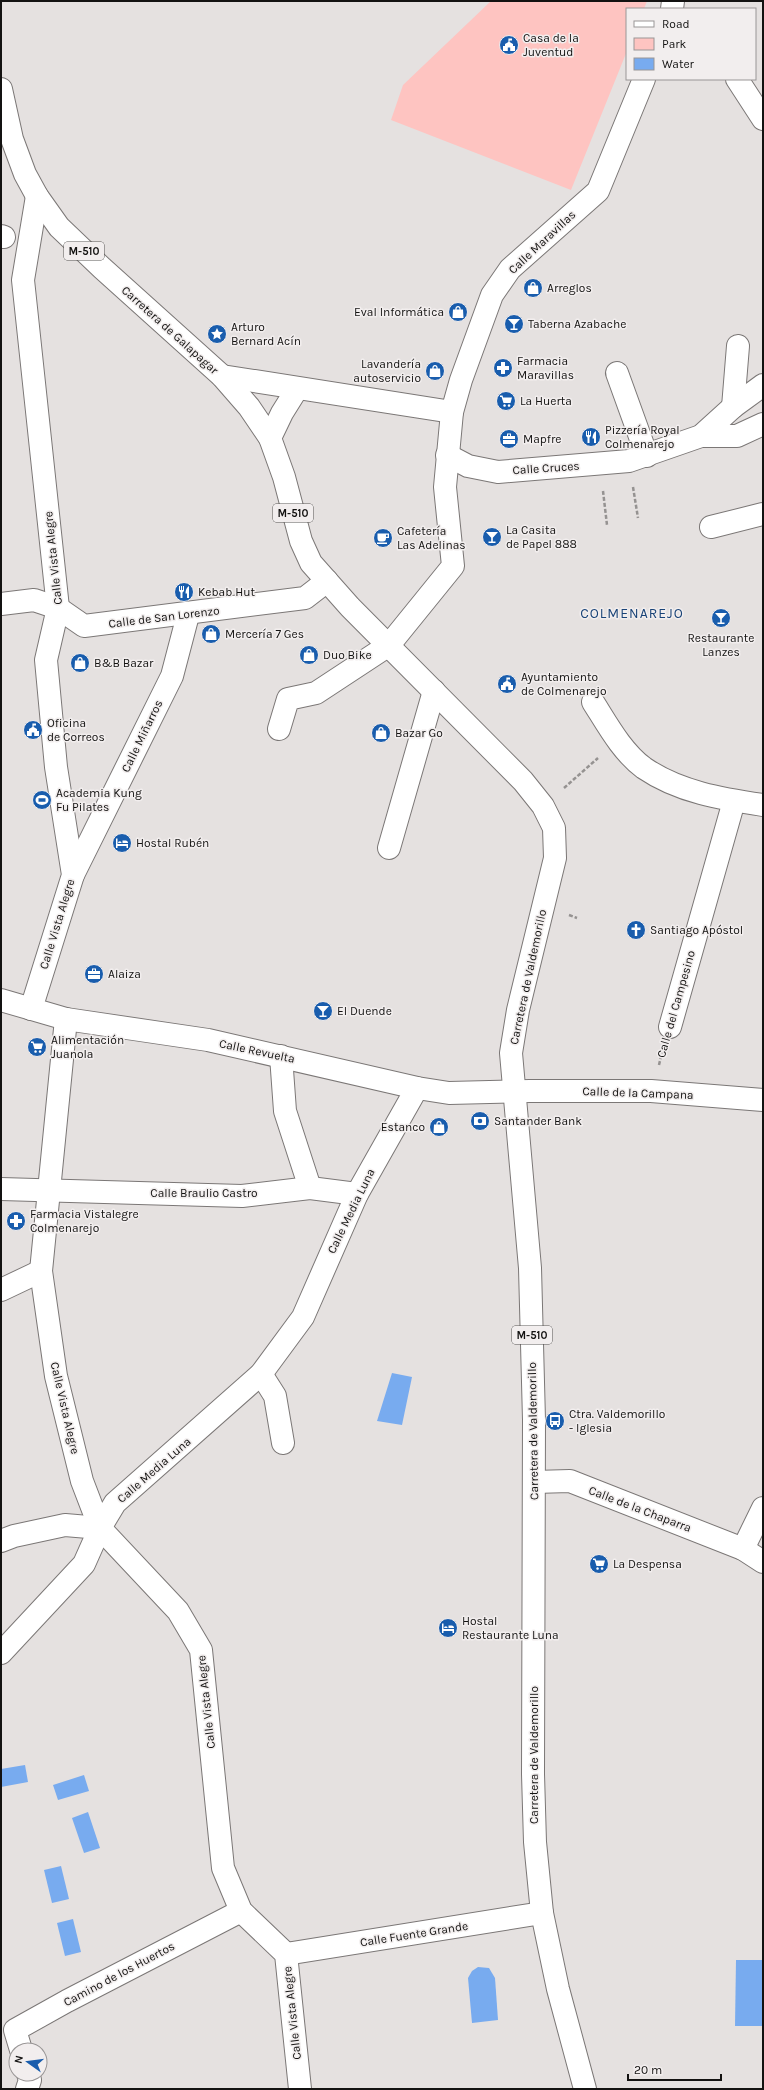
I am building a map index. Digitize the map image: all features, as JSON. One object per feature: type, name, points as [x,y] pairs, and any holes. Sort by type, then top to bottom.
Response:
[{"type":"street","name":"Calle Maravillas","points":[[388,645],[453,566],[445,487],[452,412],[461,380],[492,295],[510,269],[598,191],[644,80]]},
{"type":"street","points":[[738,80],[763,119]]},
{"type":"street","name":"Carretera de Galapagar","points":[[1,88],[12,139],[25,174],[37,196],[59,228],[222,376],[249,407],[270,438],[284,478],[301,541],[311,563],[327,581]]},
{"type":"street","name":"Calle Vista Alegre","points":[[31,1009],[73,875],[56,767],[46,660],[58,608],[23,280],[37,196]]},
{"type":"street","points":[[733,407],[738,346]]},
{"type":"street","points":[[617,373],[647,456]]},
{"type":"street","points":[[222,376],[297,389],[452,412]]},
{"type":"street","name":"Calle Cruces","points":[[447,455],[468,466],[498,472],[629,461],[701,436],[733,407],[763,385]]},
{"type":"street","points":[[270,438],[282,413],[297,389]]},
{"type":"street","points":[[701,436],[737,436],[763,424]]},
{"type":"street","points":[[711,527],[763,514]]},
{"type":"street","name":"Calle de San Lorenzo","points":[[1,604],[34,600],[58,608],[84,626],[305,598],[327,581]]},
{"type":"street","name":"Carretera de Valdemorillo","points":[[327,581],[388,645],[523,781],[544,806],[554,828],[555,858],[518,1010],[511,1053],[530,1268],[534,1482],[533,1774],[535,1842],[542,1913],[558,1990],[585,2089]]},
{"type":"street","name":"Calle Miñarros","points":[[73,875],[172,676],[188,614]]},
{"type":"street","points":[[279,729],[288,699],[316,693],[388,645]]},
{"type":"street","points":[[389,848],[434,691]]},
{"type":"street","points":[[593,702],[618,741],[643,767],[683,789],[734,801],[763,805]]},
{"type":"street","name":"Calle del Campesino","points":[[670,1027],[734,801]]},
{"type":"street","name":"Calle Revuelta","points":[[1,1000],[66,1019],[208,1040],[417,1088],[449,1093],[514,1092]]},
{"type":"street","name":"Calle Vista Alegre","points":[[66,1019],[41,1271],[56,1376],[82,1481],[100,1528],[178,1611],[201,1650],[223,1868],[241,1911],[286,1954],[300,2089]]},
{"type":"street","points":[[281,1056],[285,1111],[310,1188]]},
{"type":"street","name":"Calle Media Luna","points":[[1,1653],[84,1564],[100,1528],[115,1503],[261,1374],[303,1317],[357,1194],[417,1088]]},
{"type":"street","name":"Calle de la Campana","points":[[514,1092],[651,1092],[763,1100]]},
{"type":"street","name":"Calle Braulio Castro","points":[[50,1191],[242,1196],[310,1188],[357,1194]]},
{"type":"street","points":[[1,1189],[50,1191]]},
{"type":"street","points":[[1,1290],[41,1271]]},
{"type":"street","points":[[261,1374],[275,1396],[283,1443]]},
{"type":"street","name":"Calle de la Chaparra","points":[[534,1482],[570,1481],[744,1550],[763,1562]]},
{"type":"street","points":[[744,1550],[763,1508]]},
{"type":"street","points":[[1,1541],[14,1536],[65,1525],[100,1528]]},
{"type":"street","name":"Camino de los Huertos","points":[[12,2036],[67,2001],[241,1911]]},
{"type":"street","name":"Calle Fuente Grande","points":[[286,1954],[542,1913]]},
{"type":"path","points":[[600,464],[607,524]]},
{"type":"path","points":[[544,806],[618,741]]},
{"type":"path","name":"Calle del Campesino","points":[[651,1092],[670,1027]]},
{"type":"green space","points":[[491,1],[647,1],[644,8],[626,8],[626,53],[571,190],[391,120],[403,85]]},
{"type":"water","points":[[392,1373],[412,1377],[402,1425],[377,1421]]},
{"type":"water","points":[[25,1765],[28,1782],[1,1787],[1,1769]]},
{"type":"water","points":[[84,1775],[89,1791],[58,1800],[53,1785]]},
{"type":"water","points":[[88,1812],[100,1848],[84,1853],[72,1818]]},
{"type":"water","points":[[61,1866],[69,1899],[52,1903],[44,1870]]},
{"type":"water","points":[[73,1919],[81,1952],[65,1956],[57,1923]]},
{"type":"water","points":[[736,1960],[763,1960],[763,2026],[735,2026]]},
{"type":"water","points":[[478,1967],[489,1968],[495,1978],[498,2020],[472,2023],[468,1978],[472,1971]]},
{"type":"place","name":"Casa de la Juventud","points":[[509,45]]},
{"type":"place","name":"Arreglos","points":[[533,288]]},
{"type":"place","name":"Eval Informática","points":[[458,312]]},
{"type":"place","name":"Taberna Azabache","points":[[514,324]]},
{"type":"place","name":"Arturo Bernard Acín","points":[[217,334]]},
{"type":"place","name":"Farmacia Maravillas","points":[[503,368]]},
{"type":"place","name":"Lavandería autoservicio","points":[[435,371]]},
{"type":"place","name":"La Huerta","points":[[506,401]]},
{"type":"place","name":"Pizzería Royal Colmenarejo","points":[[591,437]]},
{"type":"place","name":"Mapfre","points":[[509,439]]},
{"type":"place","name":"La Casita de Papel 888","points":[[492,537]]},
{"type":"place","name":"Cafetería Las Adelinas","points":[[383,538]]},
{"type":"place","name":"Kebab Hut","points":[[184,592]]},
{"type":"place","name":"Restaurante Lanzes","points":[[721,618]]},
{"type":"place","name":"Mercería 7 Ges","points":[[211,634]]},
{"type":"place","name":"Duo Bike","points":[[309,655]]},
{"type":"place","name":"B&B Bazar","points":[[80,663]]},
{"type":"place","name":"Ayuntamiento de Colmenarejo","points":[[507,684]]},
{"type":"place","name":"Oficina de Correos","points":[[33,730]]},
{"type":"place","name":"Bazar Go","points":[[381,733]]},
{"type":"place","name":"Academia Kung Fu Pilates","points":[[42,800]]},
{"type":"place","name":"Hostal Rubén","points":[[122,843]]},
{"type":"place","name":"Santiago Apóstol","points":[[636,930]]},
{"type":"place","name":"Alaiza","points":[[94,974]]},
{"type":"place","name":"El Duende","points":[[323,1011]]},
{"type":"place","name":"Alimentación Juanola","points":[[37,1047]]},
{"type":"place","name":"Santander Bank","points":[[480,1121]]},
{"type":"place","name":"Estanco","points":[[439,1127]]},
{"type":"place","name":"Farmacia Vistalegre Colmenarejo","points":[[16,1221]]},
{"type":"place","name":"Ctra. Valdemorillo - Iglesia","points":[[555,1421]]},
{"type":"place","name":"La Despensa","points":[[599,1564]]},
{"type":"place","name":"Hostal Restaurante Luna","points":[[448,1628]]},
{"type":"district","name":"COLMENAREJO","points":[[632,613]]}]
